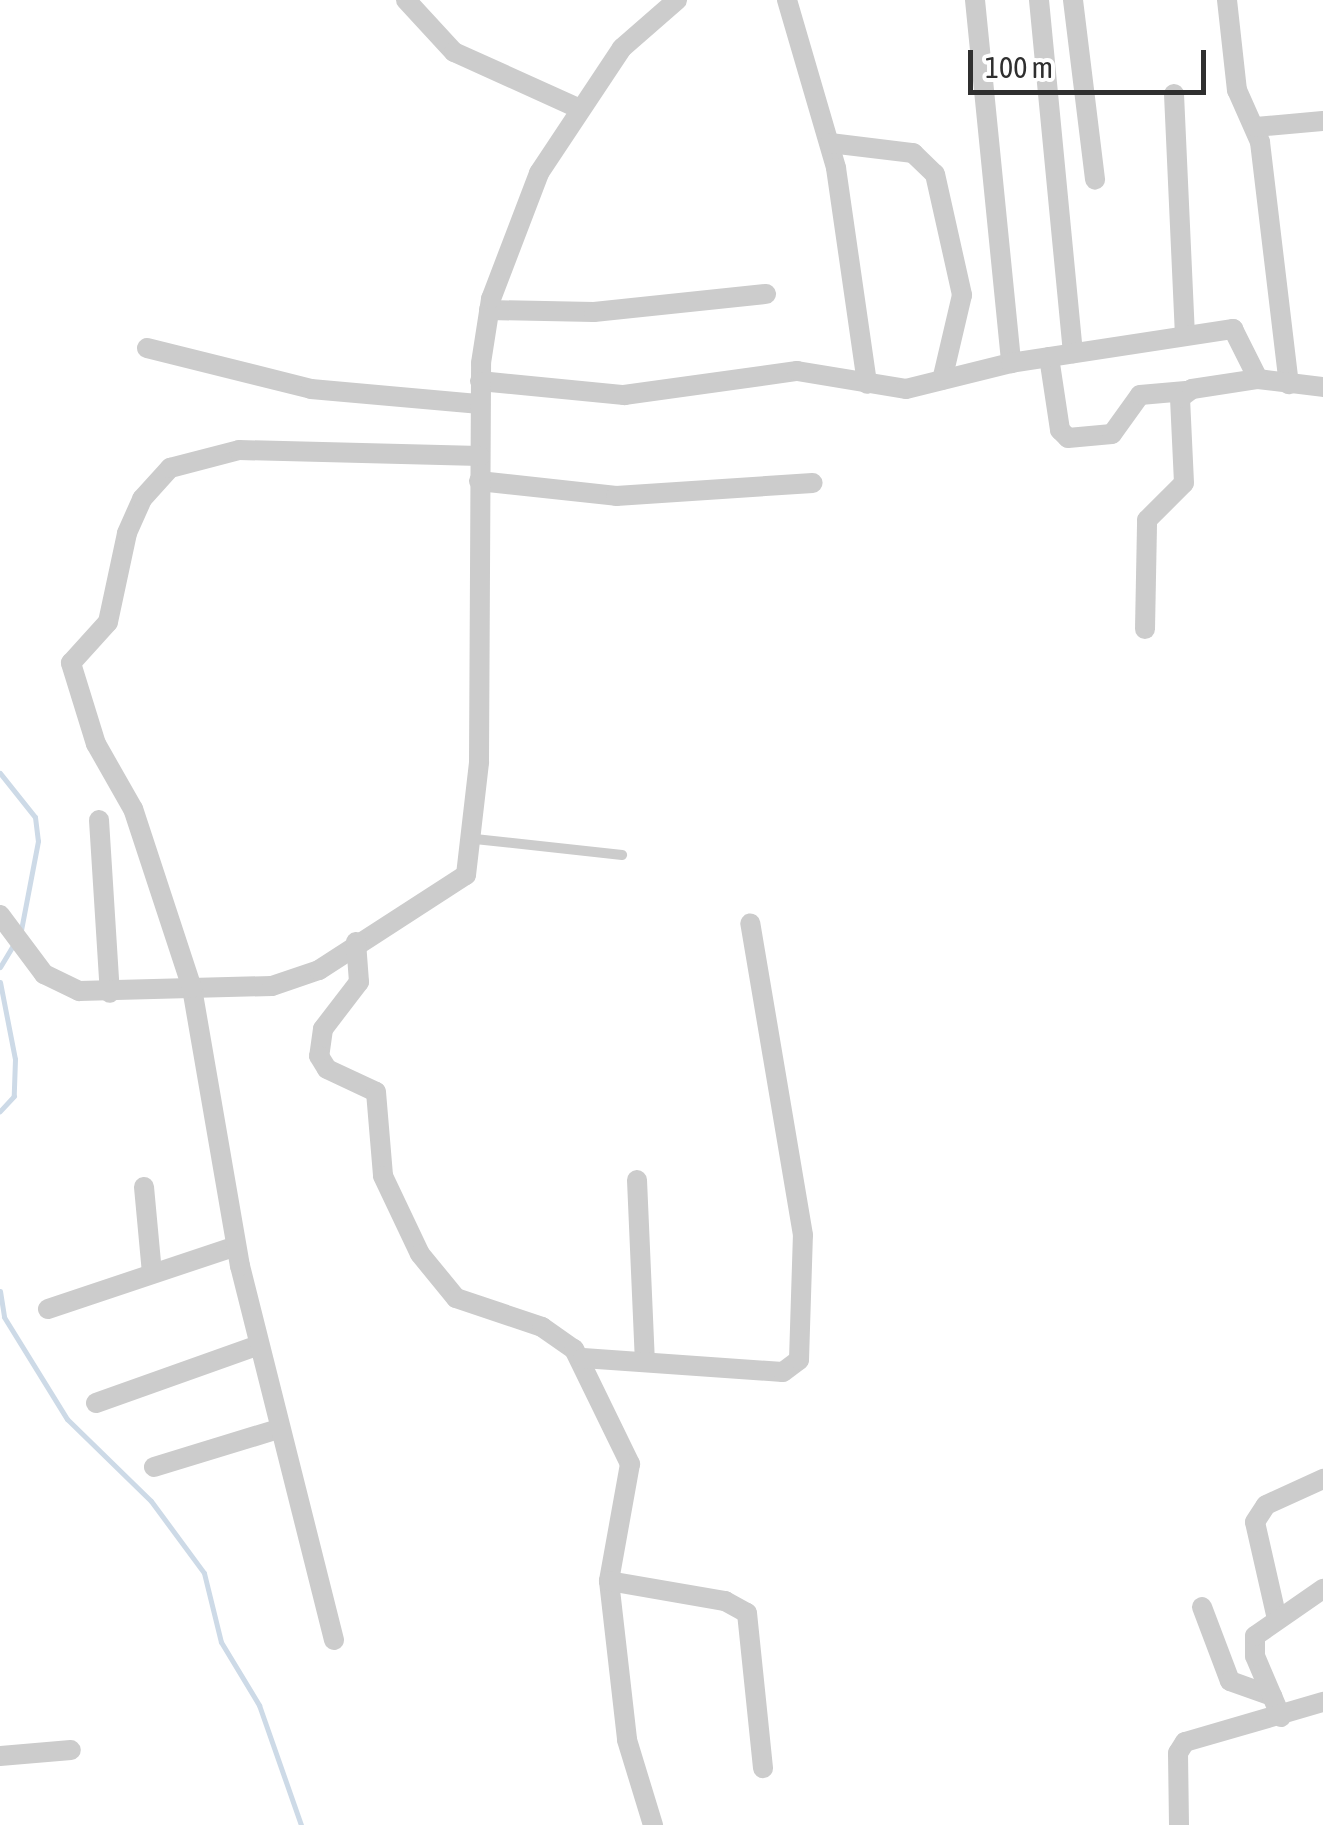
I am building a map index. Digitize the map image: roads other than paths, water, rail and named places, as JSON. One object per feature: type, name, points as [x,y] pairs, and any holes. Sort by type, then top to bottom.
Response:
[{"type":"street","points":[[406,0],[454,52],[580,109]]},
{"type":"street","points":[[6,923],[31,959],[59,984],[110,993],[286,984],[466,874],[475,839],[480,381],[489,310],[523,202],[622,48],[677,0]]},
{"type":"street","points":[[786,0],[830,143],[866,384]]},
{"type":"street","points":[[975,0],[1012,363]]},
{"type":"street","points":[[1039,0],[1074,353]]},
{"type":"street","points":[[1073,0],[1095,180]]},
{"type":"street","points":[[1227,0],[1238,90],[1256,127],[1289,384]]},
{"type":"street","points":[[1174,94],[1186,335]]},
{"type":"street","points":[[1256,127],[1323,121]]},
{"type":"street","points":[[830,143],[913,153],[935,174],[962,295],[942,380]]},
{"type":"street","points":[[489,310],[594,312],[766,294]]},
{"type":"street","points":[[480,381],[624,394],[797,372],[906,389],[1012,363],[1186,335],[1238,332],[1258,379]]},
{"type":"street","points":[[147,348],[311,389],[480,404]]},
{"type":"street","points":[[1049,357],[1060,430],[1068,438],[1112,434],[1140,396],[1258,379],[1323,388]]},
{"type":"street","points":[[1145,629],[1147,520],[1184,482],[1179,406],[1186,391]]},
{"type":"street","points":[[334,1640],[278,1429],[236,1246],[192,988],[133,810],[96,744],[72,676],[75,652],[108,622],[142,499],[170,468],[210,453],[480,456]]},
{"type":"street","points":[[479,481],[616,496],[813,484]]},
{"type":"street","points":[[99,820],[110,993]]},
{"type":"street","points":[[583,1358],[783,1372],[802,1349],[803,1235],[750,923]]},
{"type":"street","points":[[356,942],[359,982],[323,1030],[319,1056],[327,1068],[376,1092],[383,1176],[420,1254],[456,1298],[542,1326],[583,1358],[630,1464],[609,1581],[627,1740],[653,1825]]},
{"type":"street","points":[[637,1180],[646,1360]]},
{"type":"street","points":[[144,1187],[152,1274]]},
{"type":"street","points":[[48,1309],[236,1246]]},
{"type":"street","points":[[96,1402],[258,1345]]},
{"type":"street","points":[[154,1467],[278,1429]]},
{"type":"street","points":[[1277,1619],[1254,1522],[1266,1505],[1323,1480]]},
{"type":"street","points":[[609,1581],[725,1601],[746,1613],[763,1768]]},
{"type":"street","points":[[1281,1716],[1254,1645],[1277,1619],[1323,1589]]},
{"type":"street","points":[[1202,1607],[1230,1681],[1272,1696]]},
{"type":"street","points":[[1179,1825],[1178,1753],[1185,1742],[1323,1702]]},
{"type":"street","points":[[0,1756],[71,1750]]},
{"type":"lane","points":[[475,839],[622,854]]},
{"type":"waterway","points":[[0,773],[35,817],[38,841],[20,935]]},
{"type":"waterway","points":[[0,967],[14,944]]},
{"type":"waterway","points":[[0,982],[15,1059],[14,1096],[0,1111]]},
{"type":"waterway","points":[[0,1291],[4,1317],[67,1419],[151,1501],[204,1573],[221,1642],[259,1705],[301,1825]]}]
